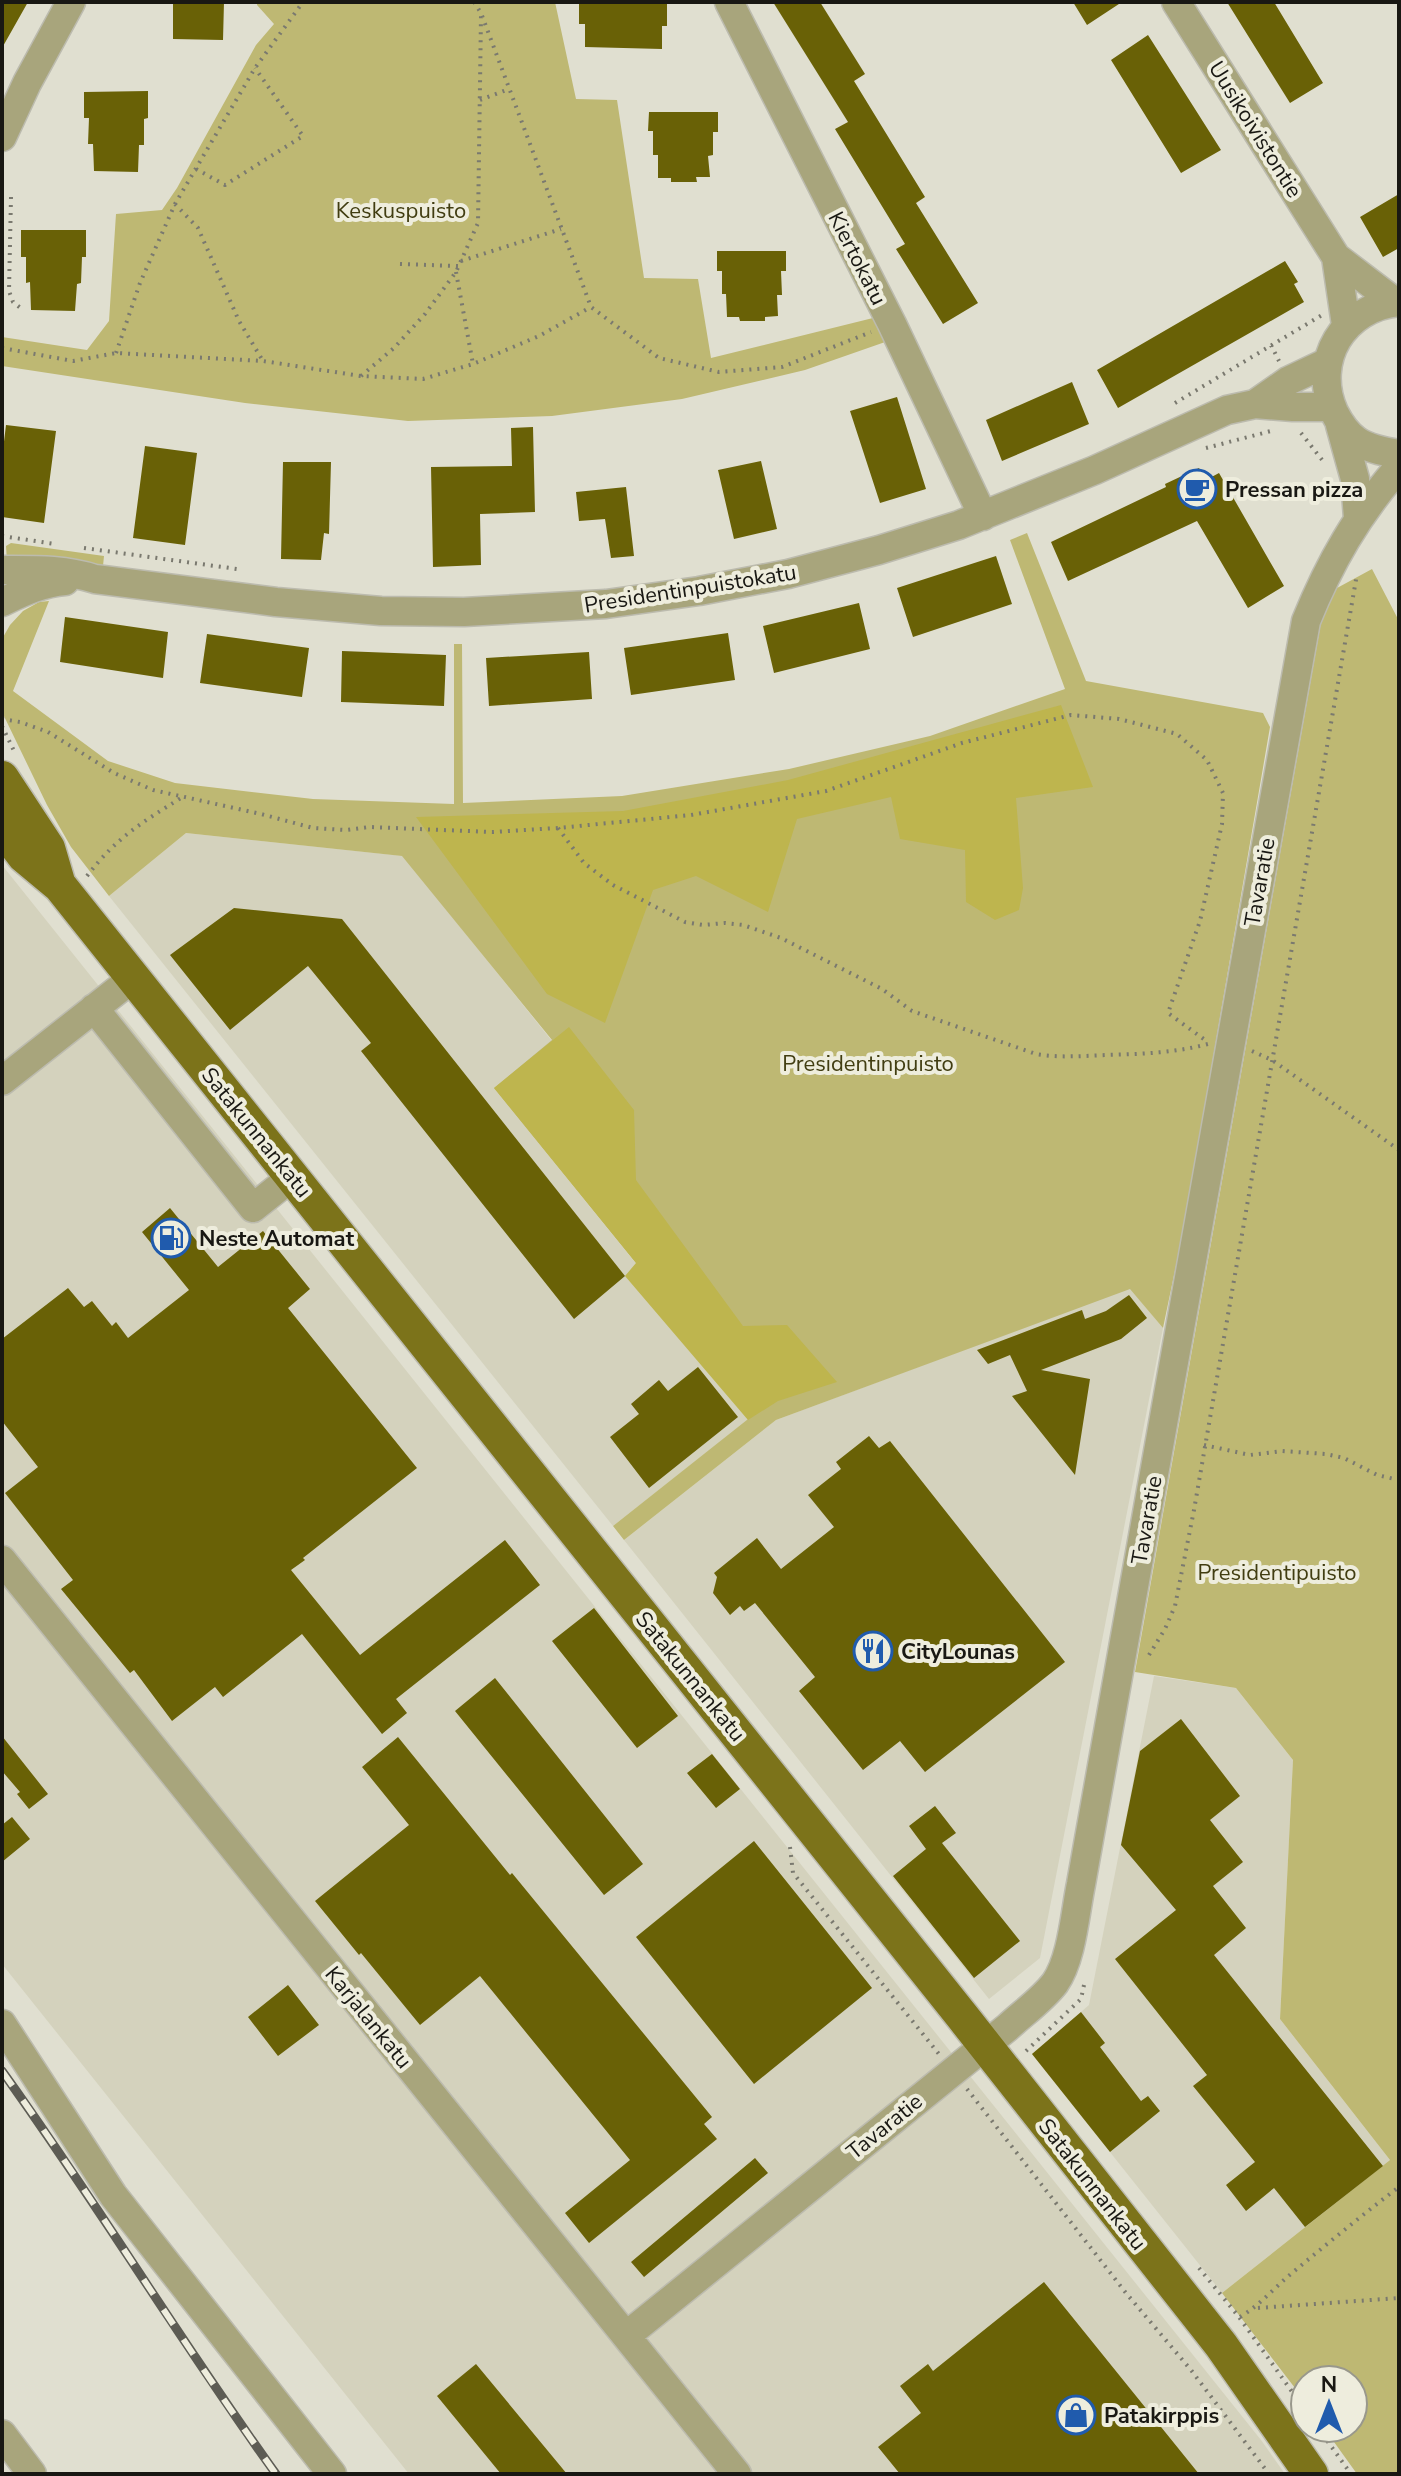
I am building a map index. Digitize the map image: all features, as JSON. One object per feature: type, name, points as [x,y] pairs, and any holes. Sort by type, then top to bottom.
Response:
[{"type":"main road","name":"Satakunnankatu","points":[[2,778],[73,882],[133,978],[1221,2345],[1311,2474]]},
{"type":"main road","name":"Satakunnankatu","points":[[2,827],[24,856],[73,882]]},
{"type":"street","points":[[2,137],[71,2]]},
{"type":"street","name":"Kiertokatu","points":[[729,2],[892,324],[983,516]]},
{"type":"street","name":"Uusikoivistontie","points":[[1176,2],[1336,257]]},
{"type":"street","points":[[1336,257],[1397,302]]},
{"type":"street","points":[[1336,257],[1346,325]]},
{"type":"street","points":[[1358,518],[1355,479],[1326,388],[1328,362],[1346,325],[1371,308],[1397,302]]},
{"type":"street","name":"Presidentinpuistokatu","points":[[1255,404],[1288,381],[1328,362]]},
{"type":"street","name":"Presidentinpuistokatu","points":[[2,570],[48,569],[95,579],[276,602],[381,611],[464,612],[578,606],[699,591],[788,574],[879,550],[983,516],[1095,470],[1227,410],[1255,404],[1336,414]]},
{"type":"street","points":[[1336,414],[1357,441],[1379,451],[1399,454]]},
{"type":"street","name":"Tavaratie","points":[[626,2336],[985,2046],[1056,1981],[1067,1953],[1081,1884],[1306,621],[1324,578],[1358,518],[1399,467]]},
{"type":"street","name":"Presidentinpuistokatu","points":[[2,602],[47,583],[95,579]]},
{"type":"street","points":[[2,1081],[133,978]]},
{"type":"street","points":[[94,1008],[253,1208],[293,1176]]},
{"type":"street","name":"Karjalankatu","points":[[2,1560],[737,2474]]},
{"type":"street","points":[[2,2024],[113,2195],[332,2474]]},
{"type":"street","points":[[3,2436],[32,2474]]},
{"type":"path","points":[[116,353],[140,283],[175,204],[255,68],[303,2]]},
{"type":"path","points":[[474,2],[481,13],[591,307],[659,358],[719,372],[782,367],[892,324]]},
{"type":"path","points":[[361,376],[394,348],[425,314],[458,266],[478,223],[481,13]]},
{"type":"path","points":[[196,169],[225,185],[303,136],[255,68]]},
{"type":"path","points":[[480,100],[509,89]]},
{"type":"path","points":[[11,197],[9,291],[13,302],[23,310]]},
{"type":"path","points":[[175,204],[198,228],[239,321],[263,361]]},
{"type":"path","points":[[400,264],[458,266],[561,229]]},
{"type":"path","points":[[458,266],[473,364]]},
{"type":"path","points":[[2,348],[73,361],[116,353],[263,361],[361,376],[423,379],[473,364],[539,336],[591,307]]},
{"type":"path","points":[[1168,407],[1271,345]]},
{"type":"path","points":[[2,536],[65,545]]},
{"type":"path","points":[[81,547],[238,569]]},
{"type":"path","points":[[1146,1659],[1175,1606],[1353,595]]},
{"type":"path","points":[[2,719],[48,732],[114,773],[153,790],[313,828],[492,832],[691,815],[826,791],[962,743],[1071,715],[1119,719],[1177,734],[1207,760],[1223,793],[1222,824],[1200,921],[1168,1013],[1210,1044],[1153,1053],[1054,1057],[1036,1054],[912,1011],[882,989],[781,938],[743,925],[685,922],[613,885],[584,863],[558,828]]},
{"type":"path","points":[[73,882],[128,831],[183,797]]},
{"type":"path","points":[[1230,1047],[1272,1060],[1399,1150]]},
{"type":"path","points":[[1204,1445],[1250,1455],[1282,1451],[1326,1454],[1344,1458],[1377,1475],[1399,1480]]},
{"type":"path","points":[[790,1843],[793,1873],[1126,2293],[1191,2370],[1269,2474]]},
{"type":"path","points":[[974,2099],[1006,2074],[1081,1999],[1084,1984]]},
{"type":"path","points":[[1239,2317],[1256,2308],[1275,2288],[1399,2187]]},
{"type":"path","points":[[1256,2308],[1399,2298]]},
{"type":"path","points":[[1329,2444],[1351,2474]]},
{"type":"shaded area","points":[[1061,705],[1093,787],[1016,798],[1023,888],[1019,910],[995,920],[966,902],[965,850],[900,839],[891,797],[797,819],[768,912],[696,876],[653,890],[605,1023],[547,994],[416,817],[623,811],[788,780]]},
{"type":"shaded area","points":[[186,833],[403,856],[552,1041],[494,1088],[757,1413],[613,1526],[109,896]]},
{"type":"shaded area","points":[[2,865],[1261,2440],[1285,2474],[409,2474],[2,1964]]},
{"type":"shaded area","points":[[569,1027],[634,1110],[636,1180],[743,1326],[787,1325],[837,1382],[778,1401],[748,1420],[625,1276],[636,1263],[494,1088]]},
{"type":"shaded area","points":[[1130,1288],[1163,1328],[1040,1958],[989,1999],[624,1540],[776,1420]]},
{"type":"shaded area","points":[[1154,1676],[1236,1688],[1293,1760],[1280,2019],[1390,2160],[1222,2293],[1032,2054],[1089,2005]]},
{"type":"green space","name":"Keskuspuisto","points":[[257,2],[555,2],[576,99],[617,100],[644,278],[698,279],[711,358],[873,318],[888,341],[805,370],[682,399],[552,416],[408,421],[245,403],[2,366],[2,337],[87,350],[109,321],[116,214],[162,210],[177,188],[256,45],[274,24]]},
{"type":"green space","name":"Presidentinpuisto","points":[[1027,533],[1086,681],[1263,713],[1270,727],[1183,1232],[1163,1328],[1130,1289],[776,1420],[624,1540],[613,1526],[757,1412],[494,1088],[552,1040],[402,856],[186,833],[109,896],[71,847],[2,712],[2,639],[23,611],[39,602],[49,601],[13,691],[108,761],[175,783],[313,799],[454,804],[454,644],[462,644],[463,803],[622,796],[789,769],[930,736],[1065,689],[1010,540]]},
{"type":"green space","points":[[11,543],[104,556],[103,566],[61,560],[7,562],[6,546]]},
{"type":"green space","name":"Presidentipuisto","points":[[1372,569],[1399,621],[1399,2474],[1357,2474],[1335,2444],[1369,2444],[1369,2364],[1289,2364],[1289,2380],[1222,2293],[1390,2160],[1280,2019],[1293,1760],[1236,1688],[1135,1672],[1326,594]]},
{"type":"building","points":[[2,2],[28,2],[2,48]]},
{"type":"building","points":[[173,2],[224,2],[223,40],[173,39]]},
{"type":"building","points":[[579,2],[667,2],[667,26],[662,26],[662,49],[585,47],[585,24],[579,24]]},
{"type":"building","points":[[773,2],[820,2],[865,74],[854,81],[925,197],[916,203],[978,303],[943,324],[896,249],[905,244],[835,129],[848,122]]},
{"type":"building","points":[[1073,2],[1122,2],[1087,25]]},
{"type":"building","points":[[1227,2],[1274,2],[1323,83],[1290,103]]},
{"type":"building","points":[[1148,35],[1221,150],[1181,173],[1111,60]]},
{"type":"building","points":[[148,91],[148,118],[144,119],[144,145],[139,145],[138,172],[94,171],[93,144],[88,144],[89,118],[84,118],[84,92]]},
{"type":"building","points":[[649,112],[718,112],[718,132],[713,132],[713,155],[708,156],[710,177],[696,177],[697,182],[671,182],[671,178],[658,178],[658,155],[653,155],[653,131],[648,131]]},
{"type":"building","points":[[1399,194],[1399,248],[1383,257],[1360,217]]},
{"type":"building","points":[[21,230],[86,230],[86,257],[82,257],[75,311],[31,310],[30,282],[26,283],[26,257],[21,257]]},
{"type":"building","points":[[717,251],[786,251],[786,271],[781,271],[782,295],[777,295],[778,316],[765,317],[765,321],[740,321],[739,317],[727,317],[726,294],[722,294],[722,271],[717,271]]},
{"type":"building","points":[[1285,261],[1298,282],[1294,284],[1304,302],[1118,408],[1097,370]]},
{"type":"building","points":[[1072,382],[1089,424],[1002,461],[986,420]]},
{"type":"building","points":[[897,397],[926,489],[880,503],[850,411]]},
{"type":"building","points":[[6,425],[56,431],[44,523],[2,517],[2,458]]},
{"type":"building","points":[[533,427],[535,512],[480,514],[481,565],[433,567],[431,467],[512,466],[511,428]]},
{"type":"building","points":[[145,446],[197,453],[185,545],[133,538]]},
{"type":"building","points":[[761,461],[777,529],[734,539],[718,470]]},
{"type":"building","points":[[283,462],[331,462],[329,534],[324,533],[321,560],[281,559]]},
{"type":"building","points":[[1199,468],[1206,480],[1219,473],[1284,586],[1248,608],[1197,521],[1068,581],[1051,542]]},
{"type":"building","points":[[626,487],[634,556],[611,558],[605,519],[579,521],[576,492]]},
{"type":"building","points":[[996,556],[1012,604],[913,637],[897,588]]},
{"type":"building","points":[[859,603],[870,649],[774,673],[763,626]]},
{"type":"building","points":[[65,617],[168,632],[163,678],[60,662]]},
{"type":"building","points":[[728,633],[735,680],[631,695],[624,648]]},
{"type":"building","points":[[207,634],[309,648],[302,697],[200,683]]},
{"type":"building","points":[[342,651],[446,655],[444,706],[341,702]]},
{"type":"building","points":[[589,652],[592,699],[489,706],[486,658]]},
{"type":"building","points":[[234,908],[342,919],[625,1276],[574,1319],[361,1051],[371,1043],[308,966],[230,1030],[170,955]]},
{"type":"building","points":[[170,1208],[218,1267],[263,1231],[310,1289],[288,1308],[417,1468],[291,1570],[360,1655],[505,1540],[540,1585],[396,1699],[407,1713],[382,1734],[302,1634],[223,1697],[215,1687],[172,1721],[134,1670],[130,1673],[61,1589],[73,1580],[5,1493],[38,1467],[2,1421],[2,1339],[68,1288],[84,1307],[92,1301],[112,1326],[116,1322],[128,1338],[189,1290],[142,1232]]},
{"type":"building","points":[[1129,1295],[1147,1318],[1121,1339],[1041,1370],[1090,1379],[1075,1475],[1012,1396],[1027,1391],[1010,1355],[988,1364],[977,1350],[1082,1310],[1085,1319],[1106,1311]]},
{"type":"building","points":[[698,1367],[738,1417],[649,1488],[610,1437],[639,1414],[631,1404],[659,1380],[668,1391]]},
{"type":"building","points":[[869,1436],[879,1448],[890,1441],[1065,1662],[925,1772],[900,1741],[863,1770],[799,1691],[815,1677],[755,1603],[744,1611],[740,1606],[730,1615],[713,1593],[717,1577],[714,1573],[757,1538],[781,1569],[834,1527],[808,1495],[841,1469],[836,1462]]},
{"type":"building","points":[[594,1608],[678,1716],[637,1748],[552,1641]]},
{"type":"building","points":[[495,1678],[643,1864],[604,1895],[455,1711]]},
{"type":"building","points":[[1181,1719],[1240,1796],[1210,1820],[1243,1862],[1213,1886],[1246,1928],[1214,1955],[1383,2166],[1305,2227],[1274,2188],[1246,2211],[1226,2185],[1255,2162],[1193,2086],[1207,2075],[1115,1959],[1176,1910],[1121,1845],[1140,1751]]},
{"type":"building","points":[[2,1736],[48,1794],[29,1809],[17,1794],[20,1792],[2,1771]]},
{"type":"building","points":[[398,1737],[712,2117],[704,2124],[717,2139],[589,2243],[565,2213],[630,2160],[480,1976],[420,2025],[315,1901],[409,1825],[362,1767]]},
{"type":"building","points":[[712,1754],[740,1789],[716,1808],[687,1773]]},
{"type":"building","points":[[935,1806],[956,1833],[942,1843],[1020,1941],[974,1978],[893,1876],[926,1849],[909,1826]]},
{"type":"building","points":[[12,1817],[30,1839],[2,1862],[2,1825]]},
{"type":"building","points":[[754,1841],[872,1988],[754,2084],[636,1937]]},
{"type":"building","points":[[288,1985],[319,2025],[278,2056],[248,2017]]},
{"type":"building","points":[[1081,2012],[1105,2043],[1100,2047],[1141,2101],[1148,2096],[1160,2111],[1110,2152],[1032,2054]]},
{"type":"building","points":[[755,2158],[768,2173],[644,2277],[631,2262]]},
{"type":"building","name":"Patakirppis","points":[[1044,2282],[1199,2474],[900,2474],[878,2447],[921,2413],[900,2386],[928,2364],[933,2371]]},
{"type":"building","points":[[476,2364],[567,2474],[501,2474],[437,2396]]},
{"type":"railway","points":[[2,2071],[276,2474]]},
{"type":"place","name":"Pressan pizza","points":[[1197,489]]},
{"type":"place","name":"Neste Automat","points":[[171,1238]]},
{"type":"place","name":"CityLounas","points":[[873,1651]]},
{"type":"place","name":"Patakirppis","points":[[1076,2415]]}]
